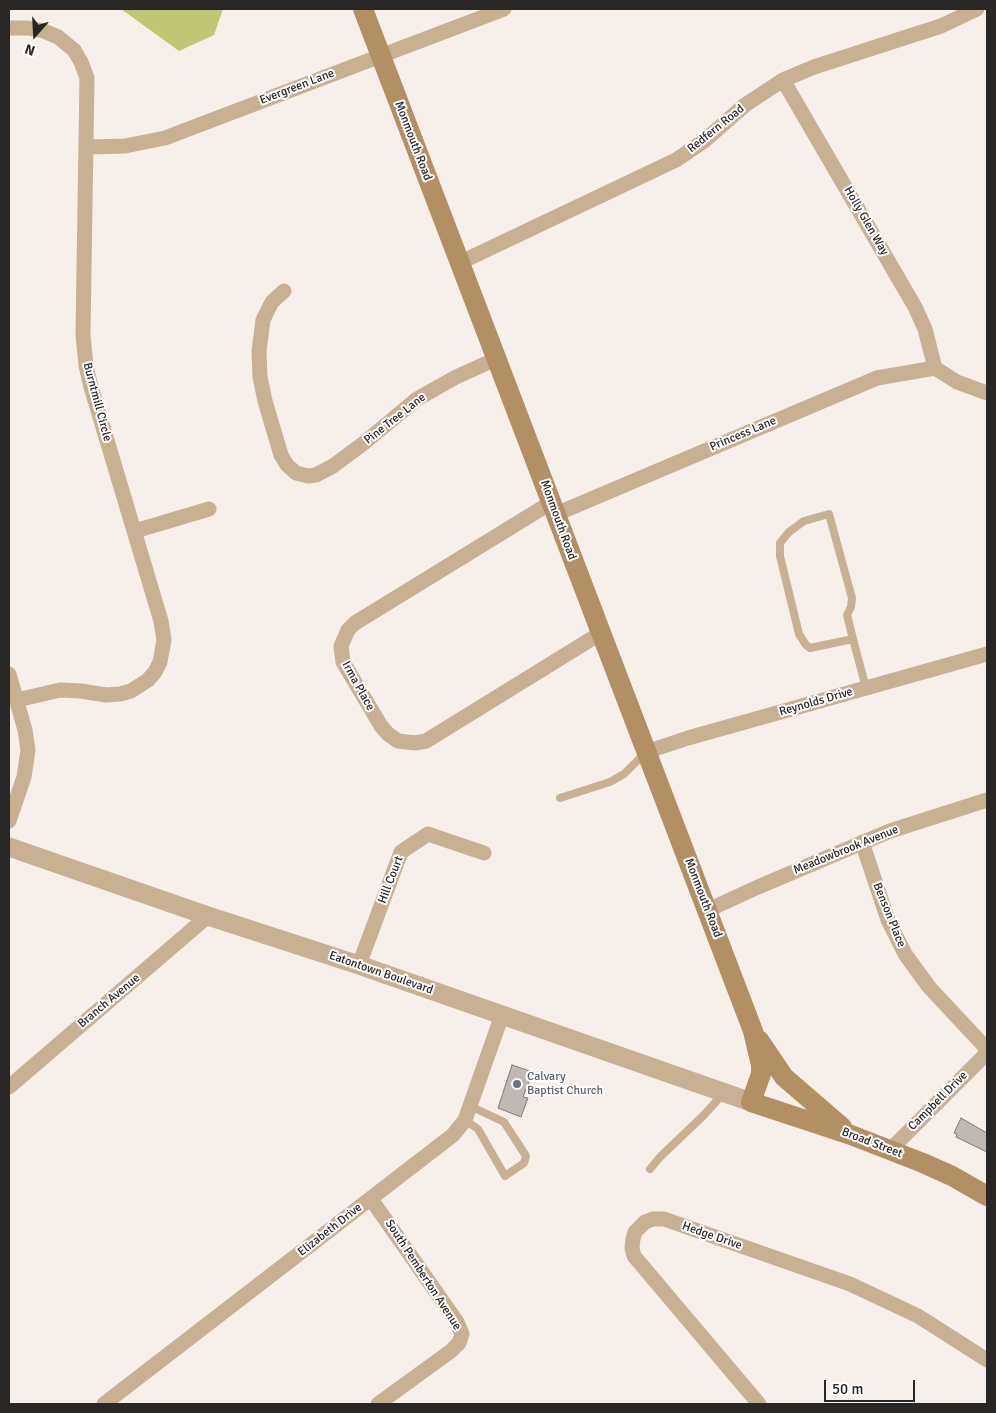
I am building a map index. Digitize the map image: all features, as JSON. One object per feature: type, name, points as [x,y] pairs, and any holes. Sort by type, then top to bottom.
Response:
[{"type":"main road","name":"Monmouth Road","points":[[363,9],[753,1031],[761,1065],[751,1102]]},
{"type":"main road","name":"Monmouth Road","points":[[753,1031],[784,1077],[851,1135]]},
{"type":"main road","points":[[773,1109],[784,1077]]},
{"type":"main road","name":"Broad Street","points":[[751,1102],[890,1150],[944,1173],[987,1196]]},
{"type":"street","name":"Evergreen Lane","points":[[87,147],[125,146],[165,138],[504,9]]},
{"type":"street","name":"Redfern Road","points":[[459,263],[676,160],[704,141],[745,105],[783,80],[814,67],[941,26],[977,9]]},
{"type":"street","name":"Burntmill Circle","points":[[9,28],[28,28],[44,31],[58,37],[74,50],[85,70],[88,84],[83,335],[86,366],[163,629],[163,652],[155,672],[141,686],[120,694],[106,696],[81,691],[60,690],[17,700]]},
{"type":"street","name":"Holly Glen Way","points":[[783,80],[915,307],[925,330],[935,368]]},
{"type":"street","name":"Pine Tree Lane","points":[[284,292],[272,302],[262,320],[259,351],[260,377],[282,455],[287,465],[296,473],[308,476],[316,475],[333,466],[364,444],[424,395],[456,377],[496,359]]},
{"type":"street","points":[[935,368],[957,382],[987,393]]},
{"type":"street","name":"Princess Lane","points":[[554,508],[877,378],[935,368]]},
{"type":"street","name":"Irma Place","points":[[554,508],[355,622],[343,640],[341,652],[343,662],[381,726],[388,734],[398,741],[415,743],[426,741],[601,633]]},
{"type":"street","points":[[135,532],[209,509]]},
{"type":"street","name":"Reynolds Drive","points":[[646,752],[688,738],[987,654]]},
{"type":"street","points":[[9,674],[26,730],[28,758],[9,822]]},
{"type":"street","name":"Meadowbrook Avenue","points":[[708,910],[862,842],[890,831],[987,800]]},
{"type":"street","name":"Hill Court","points":[[359,965],[401,852],[428,834],[484,853]]},
{"type":"street","name":"Benson Place","points":[[862,842],[888,920],[905,954],[929,987],[987,1049]]},
{"type":"street","name":"Eatontown Boulevard","points":[[9,847],[208,916],[359,965],[751,1102]]},
{"type":"street","name":"Branch Avenue","points":[[9,1086],[208,916]]},
{"type":"street","name":"Elizabeth Drive","points":[[104,1404],[453,1136],[467,1113],[502,1015]]},
{"type":"street","name":"Campbell Drive","points":[[890,1150],[987,1053]]},
{"type":"street","name":"South Pemberton Avenue","points":[[371,1199],[451,1314],[462,1334],[460,1343],[451,1351],[378,1404]]},
{"type":"street","name":"Hedge Drive","points":[[759,1404],[634,1256],[632,1248],[635,1232],[645,1222],[653,1219],[664,1219],[850,1284],[918,1316],[987,1360]]},
{"type":"lane","points":[[853,638],[810,648],[799,634],[780,556],[780,543],[789,532],[804,521],[829,514],[852,598],[851,607],[847,615],[853,638],[866,688]]},
{"type":"lane","points":[[560,798],[610,782],[624,774],[646,752]]},
{"type":"lane","points":[[650,1169],[724,1092]]},
{"type":"lane","points":[[467,1113],[504,1122],[526,1156],[524,1163],[505,1176],[467,1113]]},
{"type":"green space","points":[[121,9],[223,9],[214,35],[179,51]]},
{"type":"building","name":"Calvary Baptist Church","points":[[512,1065],[533,1072],[523,1097],[528,1098],[521,1117],[498,1108]]},
{"type":"building","points":[[961,1118],[987,1133],[987,1152],[956,1137],[957,1134],[954,1133]]},
{"type":"place","name":"Calvary Baptist Church","points":[[517,1084]]}]
